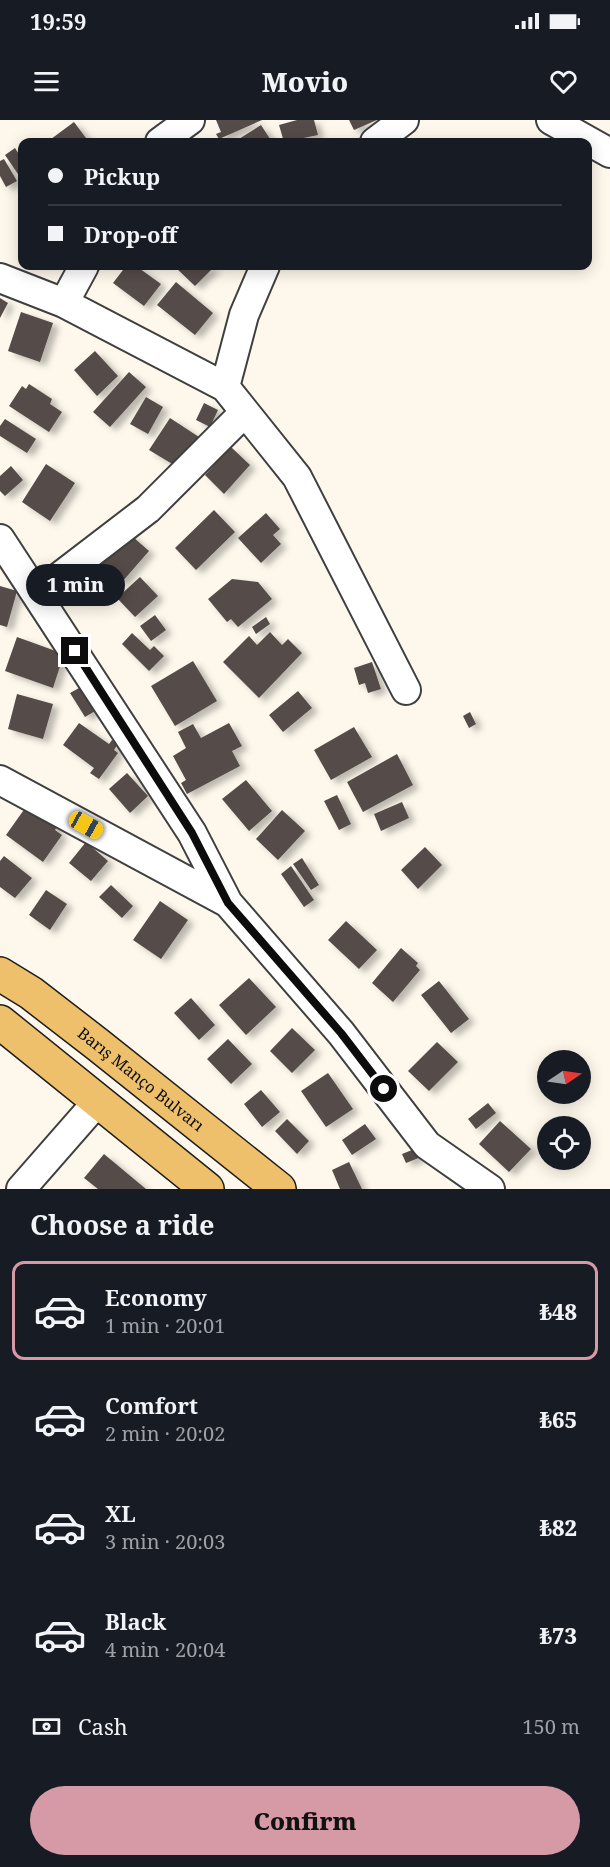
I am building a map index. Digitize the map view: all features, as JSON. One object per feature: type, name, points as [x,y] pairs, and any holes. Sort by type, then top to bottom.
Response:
[{"type":"main road","name":"Barış Manço Bulvarı","points":[[0,974],[48,1005],[279,1189]]},
{"type":"main road","points":[[0,1022],[207,1189]]},
{"type":"street","points":[[165,138],[189,120]]},
{"type":"street","points":[[380,138],[404,120]]},
{"type":"street","points":[[551,120],[583,138]]},
{"type":"street","points":[[592,143],[610,153]]},
{"type":"street","points":[[64,303],[82,270]]},
{"type":"street","points":[[225,387],[244,315],[263,270]]},
{"type":"street","points":[[0,278],[64,303],[225,387],[297,477],[406,690]]},
{"type":"street","points":[[38,594],[148,509],[245,412]]},
{"type":"street","points":[[0,539],[192,833],[228,903],[341,1033],[427,1145],[490,1189]]},
{"type":"street","points":[[0,780],[228,903]]},
{"type":"street","points":[[21,1189],[98,1101]]},
{"type":"building","points":[[216,120],[262,120],[218,138],[216,134],[221,132]]},
{"type":"building","points":[[297,120],[314,120],[318,135],[283,138],[279,125]]},
{"type":"building","points":[[349,120],[377,120],[354,130]]},
{"type":"building","points":[[74,122],[86,138],[52,138]]},
{"type":"building","points":[[261,125],[269,138],[240,138]]},
{"type":"building","points":[[15,148],[18,153],[18,174],[5,155]]},
{"type":"building","points":[[4,159],[17,181],[6,187],[0,176],[0,161]]},
{"type":"building","points":[[123,270],[142,270],[161,284],[144,306],[113,283]]},
{"type":"building","points":[[178,270],[211,270],[195,286]]},
{"type":"building","points":[[176,282],[213,313],[195,335],[157,305]]},
{"type":"building","points":[[0,298],[8,303],[0,318]]},
{"type":"building","points":[[21,312],[53,323],[40,362],[8,351]]},
{"type":"building","points":[[95,351],[118,376],[97,396],[74,370]]},
{"type":"building","points":[[129,372],[146,387],[110,427],[93,412]]},
{"type":"building","points":[[29,384],[52,399],[50,404],[62,412],[49,432],[9,406],[22,386],[26,389]]},
{"type":"building","points":[[146,397],[163,407],[148,434],[130,424]]},
{"type":"building","points":[[204,403],[218,410],[210,427],[196,420]]},
{"type":"building","points":[[170,418],[199,437],[179,468],[149,450]]},
{"type":"building","points":[[5,419],[36,439],[27,453],[0,436],[0,426]]},
{"type":"building","points":[[231,447],[250,465],[224,494],[205,475]]},
{"type":"building","points":[[46,464],[75,483],[50,521],[22,502]]},
{"type":"building","points":[[11,466],[23,480],[5,496],[0,491],[0,476]]},
{"type":"building","points":[[214,510],[235,532],[196,570],[175,548]]},
{"type":"building","points":[[266,513],[280,529],[273,535],[281,544],[261,563],[238,538]]},
{"type":"building","points":[[125,530],[149,551],[122,582],[97,561]]},
{"type":"building","points":[[140,577],[158,596],[135,617],[117,598]]},
{"type":"building","points":[[232,579],[258,582],[272,599],[238,627],[231,619],[227,622],[208,599]]},
{"type":"building","points":[[0,586],[17,591],[7,627],[0,625]]},
{"type":"building","points":[[155,615],[166,630],[151,641],[140,626]]},
{"type":"building","points":[[266,617],[270,624],[256,634],[252,627]]},
{"type":"building","points":[[270,632],[282,645],[288,639],[302,653],[259,698],[223,662],[249,636],[257,645]]},
{"type":"building","points":[[132,633],[150,650],[154,646],[164,656],[149,671],[122,644]]},
{"type":"building","points":[[17,637],[64,654],[53,688],[5,671]]},
{"type":"building","points":[[193,661],[217,701],[175,726],[151,686]]},
{"type":"building","points":[[372,662],[381,689],[368,693],[365,683],[359,685],[354,668]]},
{"type":"building","points":[[88,683],[102,707],[85,717],[70,693]]},
{"type":"building","points":[[298,691],[312,708],[283,732],[269,715]]},
{"type":"building","points":[[17,694],[53,704],[43,739],[8,729]]},
{"type":"building","points":[[470,712],[476,724],[469,728],[463,716]]},
{"type":"building","points":[[79,723],[109,744],[112,740],[118,744],[114,750],[118,753],[99,779],[90,773],[94,768],[63,745]]},
{"type":"building","points":[[229,723],[242,746],[232,751],[240,766],[187,794],[181,783],[186,780],[173,756],[186,748],[178,732],[193,724],[201,738]]},
{"type":"building","points":[[354,727],[372,757],[331,780],[314,750]]},
{"type":"building","points":[[397,754],[413,785],[363,812],[347,782]]},
{"type":"building","points":[[127,773],[148,796],[130,813],[109,789]]},
{"type":"building","points":[[246,780],[272,811],[249,831],[222,799]]},
{"type":"building","points":[[337,795],[351,824],[339,830],[324,801]]},
{"type":"building","points":[[402,802],[409,818],[381,831],[374,814]]},
{"type":"building","points":[[28,804],[58,825],[55,830],[62,835],[43,862],[6,835]]},
{"type":"building","points":[[282,810],[305,831],[278,860],[256,839]]},
{"type":"building","points":[[86,842],[108,861],[91,881],[69,863]]},
{"type":"building","points":[[425,847],[442,865],[418,889],[401,870]]},
{"type":"building","points":[[4,856],[32,878],[15,898],[0,887],[0,861]]},
{"type":"building","points":[[302,858],[319,885],[311,890],[293,864]]},
{"type":"building","points":[[291,866],[314,900],[304,907],[281,874]]},
{"type":"building","points":[[111,885],[133,906],[122,918],[99,897]]},
{"type":"building","points":[[46,890],[67,904],[50,930],[29,915]]},
{"type":"building","points":[[160,901],[188,920],[161,959],[133,940]]},
{"type":"building","points":[[346,921],[377,950],[359,969],[328,940]]},
{"type":"building","points":[[401,948],[418,963],[416,966],[420,970],[393,1002],[372,983]]},
{"type":"building","points":[[249,978],[276,1007],[246,1035],[219,1005]]},
{"type":"building","points":[[439,981],[469,1019],[451,1033],[421,995]]},
{"type":"building","points":[[191,998],[215,1025],[199,1040],[174,1013]]},
{"type":"building","points":[[292,1028],[315,1050],[292,1073],[270,1051]]},
{"type":"building","points":[[228,1039],[252,1064],[231,1084],[207,1059]]},
{"type":"building","points":[[437,1042],[458,1062],[429,1091],[408,1071]]},
{"type":"building","points":[[328,1073],[353,1109],[326,1127],[301,1091]]},
{"type":"building","points":[[261,1090],[280,1112],[262,1127],[244,1104]]},
{"type":"building","points":[[488,1103],[496,1113],[476,1129],[468,1119]]},
{"type":"building","points":[[287,1119],[309,1141],[297,1154],[275,1131]]},
{"type":"building","points":[[500,1121],[531,1149],[509,1172],[479,1144]]},
{"type":"building","points":[[365,1124],[376,1139],[352,1155],[342,1140]]},
{"type":"building","points":[[417,1148],[421,1157],[406,1163],[402,1154]]},
{"type":"building","points":[[104,1154],[146,1189],[98,1189],[84,1178]]},
{"type":"building","points":[[349,1162],[362,1189],[340,1189],[332,1170]]},
{"type":"route","points":[[75,651],[192,833],[228,903],[341,1033],[384,1089]]}]
